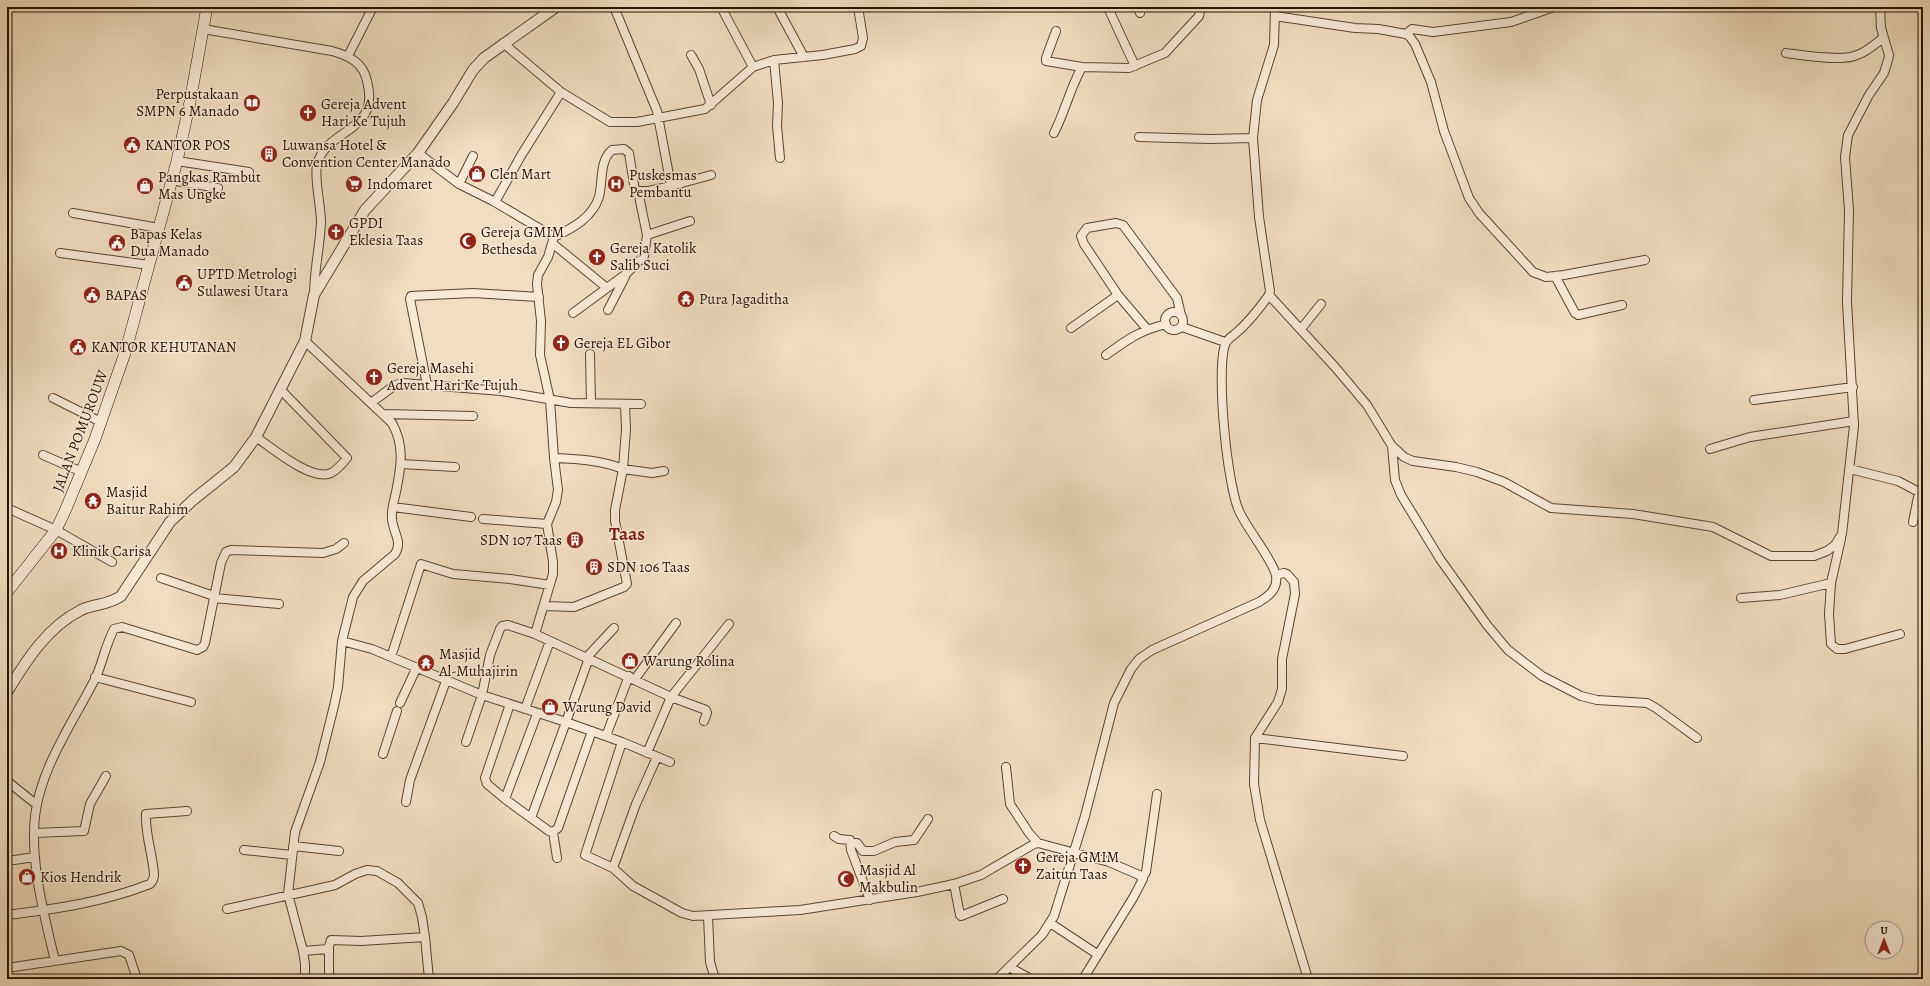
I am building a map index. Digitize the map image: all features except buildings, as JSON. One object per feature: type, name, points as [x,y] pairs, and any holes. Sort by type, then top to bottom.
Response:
[{"type":"main road","name":"JALAN POMUROUW","points":[[7,592],[56,530],[82,472],[126,350],[177,161],[207,7]]},
{"type":"street","points":[[348,56],[373,7]]},
{"type":"street","points":[[314,295],[365,210],[418,153],[453,103],[473,70],[484,58],[503,43],[556,7]]},
{"type":"street","points":[[614,7],[657,111],[671,186]]},
{"type":"street","points":[[721,7],[753,67]]},
{"type":"street","points":[[777,7],[804,57]]},
{"type":"street","points":[[503,43],[559,90],[614,123],[637,122],[698,112],[711,106],[753,67],[774,60],[855,49],[861,46],[863,38],[858,7]]},
{"type":"street","points":[[1056,31],[1046,61],[1082,67],[1128,68],[1165,53],[1199,16],[1201,7]]},
{"type":"street","points":[[1275,7],[1274,45],[1257,100],[1253,138],[1258,210],[1265,253],[1269,295],[1335,367],[1367,405],[1392,446],[1399,454],[1409,460],[1477,472],[1504,482],[1551,508],[1633,514],[1713,528],[1771,556],[1814,556],[1827,551],[1835,545],[1842,534]]},
{"type":"street","points":[[1406,34],[1412,29],[1433,32],[1511,22],[1554,7]]},
{"type":"street","points":[[1880,7],[1883,38],[1889,55],[1888,60],[1884,73],[1869,95],[1851,129],[1845,152],[1844,166],[1849,210],[1846,272],[1847,302],[1854,421],[1842,534],[1831,583],[1830,641],[1834,648],[1845,649],[1900,634]]},
{"type":"street","points":[[1109,10],[1128,68]]},
{"type":"street","points":[[1275,16],[1406,34],[1415,44],[1431,82],[1444,131],[1469,198],[1479,213],[1533,272],[1546,277],[1645,260]]},
{"type":"street","points":[[7,692],[47,635],[68,617],[82,609],[116,600],[121,596],[170,522],[193,500],[234,467],[256,437],[305,341],[314,295],[314,273],[321,223],[316,166],[320,156],[326,149],[360,122],[368,111],[370,95],[365,71],[348,56],[304,46],[203,29]]},
{"type":"street","points":[[1786,53],[1807,56],[1850,58],[1861,54],[1883,38]]},
{"type":"street","points":[[692,55],[699,69],[711,106]]},
{"type":"street","points":[[774,60],[778,103],[777,137],[780,158]]},
{"type":"street","points":[[1054,133],[1065,110],[1073,82],[1082,67]]},
{"type":"street","points":[[492,201],[522,154],[559,90]]},
{"type":"street","points":[[1139,137],[1210,139],[1253,138]]},
{"type":"street","points":[[535,634],[550,585],[554,562],[547,524],[558,495],[550,400],[540,355],[541,321],[537,284],[538,275],[548,257],[553,240],[582,221],[593,209],[599,196],[606,157],[612,150],[624,149],[629,154],[634,187],[638,191],[647,235],[644,256],[626,274],[573,313]]},
{"type":"street","points":[[418,153],[459,184],[492,201],[553,240],[607,288]]},
{"type":"street","points":[[459,184],[473,156]]},
{"type":"street","points":[[177,161],[249,172]]},
{"type":"street","points":[[638,191],[671,186],[711,175]]},
{"type":"street","points":[[171,180],[218,188]]},
{"type":"street","points":[[73,213],[159,228]]},
{"type":"street","points":[[647,235],[690,221]]},
{"type":"street","points":[[1147,329],[1118,295],[1084,244],[1081,236],[1086,228],[1116,223],[1123,225],[1177,298],[1183,319],[1182,327]]},
{"type":"street","points":[[60,253],[149,265]]},
{"type":"street","points":[[608,310],[626,274]]},
{"type":"street","points":[[1555,276],[1575,313],[1578,315],[1622,305]]},
{"type":"street","points":[[427,385],[410,297],[473,293],[539,297]]},
{"type":"street","points":[[1071,328],[1118,295]]},
{"type":"street","points":[[998,979],[1042,935],[1050,923],[1074,854],[1114,704],[1131,669],[1139,659],[1166,642],[1266,598],[1276,586],[1276,575],[1273,568],[1247,526],[1235,501],[1226,436],[1221,379],[1222,362],[1226,342],[1245,325],[1269,295]]},
{"type":"street","points":[[1300,329],[1321,304]]},
{"type":"street","points":[[1166,324],[1168,315],[1177,312],[1181,315]]},
{"type":"street","points":[[1166,324],[1172,330],[1182,327],[1226,342]]},
{"type":"street","points":[[1106,356],[1132,336],[1147,329],[1166,324]]},
{"type":"street","points":[[304,979],[305,964],[303,950],[288,894],[293,846],[300,814],[320,762],[334,706],[338,687],[342,641],[349,608],[358,588],[395,554],[398,549],[399,542],[392,519],[402,453],[396,431],[384,414],[305,341]]},
{"type":"street","points":[[590,354],[591,403]]},
{"type":"street","points":[[371,403],[395,385],[403,383],[501,391],[550,400],[641,404]]},
{"type":"street","points":[[1754,400],[1853,387]]},
{"type":"street","points":[[256,437],[295,464],[320,474],[330,473],[348,458],[281,390]]},
{"type":"street","points":[[53,398],[101,422]]},
{"type":"street","points":[[544,606],[569,608],[579,606],[628,584],[615,521],[615,510],[623,469],[626,429],[625,404]]},
{"type":"street","points":[[384,414],[473,416]]},
{"type":"street","points":[[1710,449],[1750,438],[1854,421]]},
{"type":"street","points":[[1392,446],[1395,480],[1401,495],[1440,559],[1487,625],[1508,650],[1542,676],[1581,696],[1597,700],[1647,703],[1698,738]]},
{"type":"street","points":[[43,455],[82,472]]},
{"type":"street","points":[[554,458],[588,461],[613,465],[623,469],[652,473],[664,471]]},
{"type":"street","points":[[401,464],[455,467]]},
{"type":"street","points":[[1850,469],[1898,481],[1921,490],[1913,522]]},
{"type":"street","points":[[393,507],[471,517]]},
{"type":"street","points":[[7,508],[56,530],[112,562]]},
{"type":"street","points":[[483,519],[547,524]]},
{"type":"street","points":[[55,960],[44,910],[35,857],[34,833],[37,805],[54,757],[96,677],[112,632],[117,627],[197,650],[203,647],[224,555],[231,550],[323,552],[336,550],[344,543]]},
{"type":"street","points":[[391,657],[421,564],[444,572],[461,575],[510,579],[550,585]]},
{"type":"street","points":[[1276,575],[1284,573],[1287,574],[1294,582],[1296,594],[1294,609],[1282,659],[1282,689],[1278,702],[1254,738],[1254,784],[1260,820],[1308,979]]},
{"type":"street","points":[[161,578],[214,597],[279,604]]},
{"type":"street","points":[[1741,598],[1780,594],[1831,583]]},
{"type":"street","points":[[606,736],[632,678],[676,623]]},
{"type":"street","points":[[647,753],[671,698],[729,624]]},
{"type":"street","points":[[466,742],[482,695],[492,650],[502,626],[508,625],[535,634],[632,678],[671,698],[706,710],[707,713],[704,721]]},
{"type":"street","points":[[531,818],[588,658],[614,628]]},
{"type":"street","points":[[342,641],[372,649],[482,695],[592,731],[670,762]]},
{"type":"street","points":[[525,709],[550,641]]},
{"type":"street","points":[[384,754],[412,667]]},
{"type":"street","points":[[96,677],[191,702]]},
{"type":"street","points":[[406,802],[410,780],[446,681]]},
{"type":"street","points":[[510,704],[485,778],[487,784],[505,800],[553,832],[557,858]]},
{"type":"street","points":[[505,800],[537,714]]},
{"type":"street","points":[[553,832],[558,828],[592,731]]},
{"type":"street","points":[[1254,738],[1402,756]]},
{"type":"street","points":[[622,742],[585,851],[585,855],[613,868],[633,886],[688,915],[708,916],[800,910],[900,896],[954,884],[981,875],[1038,843],[1074,854],[1109,862],[1142,878]]},
{"type":"street","points":[[613,868],[636,804],[657,757]]},
{"type":"street","points":[[1006,767],[1010,804],[1038,843]]},
{"type":"street","points":[[34,833],[84,831],[90,804],[106,776]]},
{"type":"street","points":[[7,781],[37,805]]},
{"type":"street","points":[[1083,979],[1097,954],[1133,898],[1146,872],[1157,794]]},
{"type":"street","points":[[7,915],[106,899],[150,884],[154,875],[148,846],[146,814],[187,812]]},
{"type":"street","points":[[834,836],[839,839],[848,839],[851,843],[857,843],[863,851],[871,852],[895,842],[912,840],[916,838],[928,819]]},
{"type":"street","points":[[851,843],[851,850],[870,900]]},
{"type":"street","points":[[293,846],[340,852]]},
{"type":"street","points":[[244,850],[292,855]]},
{"type":"street","points":[[7,861],[35,857]]},
{"type":"street","points":[[227,909],[257,904],[288,894],[335,885],[345,881],[352,875],[367,870],[377,871],[398,883],[411,894],[420,909],[425,937],[429,979]]},
{"type":"street","points":[[954,884],[961,916],[1003,900]]},
{"type":"street","points":[[708,916],[710,962],[715,979]]},
{"type":"street","points":[[1050,923],[1097,954]]},
{"type":"street","points":[[329,979],[329,948],[331,940],[358,941],[425,937]]},
{"type":"street","points":[[303,950],[329,948]]},
{"type":"street","points":[[7,968],[123,951],[129,955],[137,979]]},
{"type":"street","points":[[1009,967],[1031,979]]},
{"type":"place","name":"Perpustakaan SMPN 6 Manado","points":[[252,103]]},
{"type":"place","name":"Gereja Advent Hari Ke Tujuh","points":[[308,113]]},
{"type":"place","name":"KANTOR POS","points":[[132,145]]},
{"type":"place","name":"Luwansa Hotel & Convention Center Manado","points":[[269,154]]},
{"type":"place","name":"Clen Mart","points":[[477,174]]},
{"type":"place","name":"Indomaret","points":[[354,184]]},
{"type":"place","name":"Puskesmas Pembantu","points":[[616,184]]},
{"type":"place","name":"Pangkas Rambut Mas Ungke","points":[[145,186]]},
{"type":"place","name":"GPDI Eklesia Taas","points":[[336,232]]},
{"type":"place","name":"Gereja GMIM Bethesda","points":[[468,241]]},
{"type":"place","name":"Bapas Kelas Dua Manado","points":[[117,243]]},
{"type":"place","name":"Gereja Katolik Salib Suci","points":[[597,257]]},
{"type":"place","name":"UPTD Metrologi Sulawesi Utara","points":[[184,283]]},
{"type":"place","name":"BAPAS","points":[[92,295]]},
{"type":"place","name":"Pura Jagaditha","points":[[686,299]]},
{"type":"place","name":"Gereja EL Gibor","points":[[561,343]]},
{"type":"place","name":"KANTOR KEHUTANAN","points":[[78,347]]},
{"type":"place","name":"Gereja Masehi Advent Hari Ke Tujuh","points":[[374,377]]},
{"type":"place","name":"Masjid Baitur Rahim","points":[[93,501]]},
{"type":"place","name":"SDN 107 Taas","points":[[575,540]]},
{"type":"place","name":"Klinik Carisa","points":[[59,551]]},
{"type":"place","name":"SDN 106 Taas","points":[[594,567]]},
{"type":"place","name":"Warung Rolina","points":[[630,661]]},
{"type":"place","name":"Masjid Al-Muhajirin","points":[[426,663]]},
{"type":"place","name":"Warung David","points":[[550,707]]},
{"type":"place","name":"Gereja GMIM Zaitun Taas","points":[[1023,866]]},
{"type":"place","name":"Kios Hendrik","points":[[27,877]]},
{"type":"place","name":"Masjid Al Makbulin","points":[[846,879]]},
{"type":"district","name":"Taas","points":[[627,534]]}]
